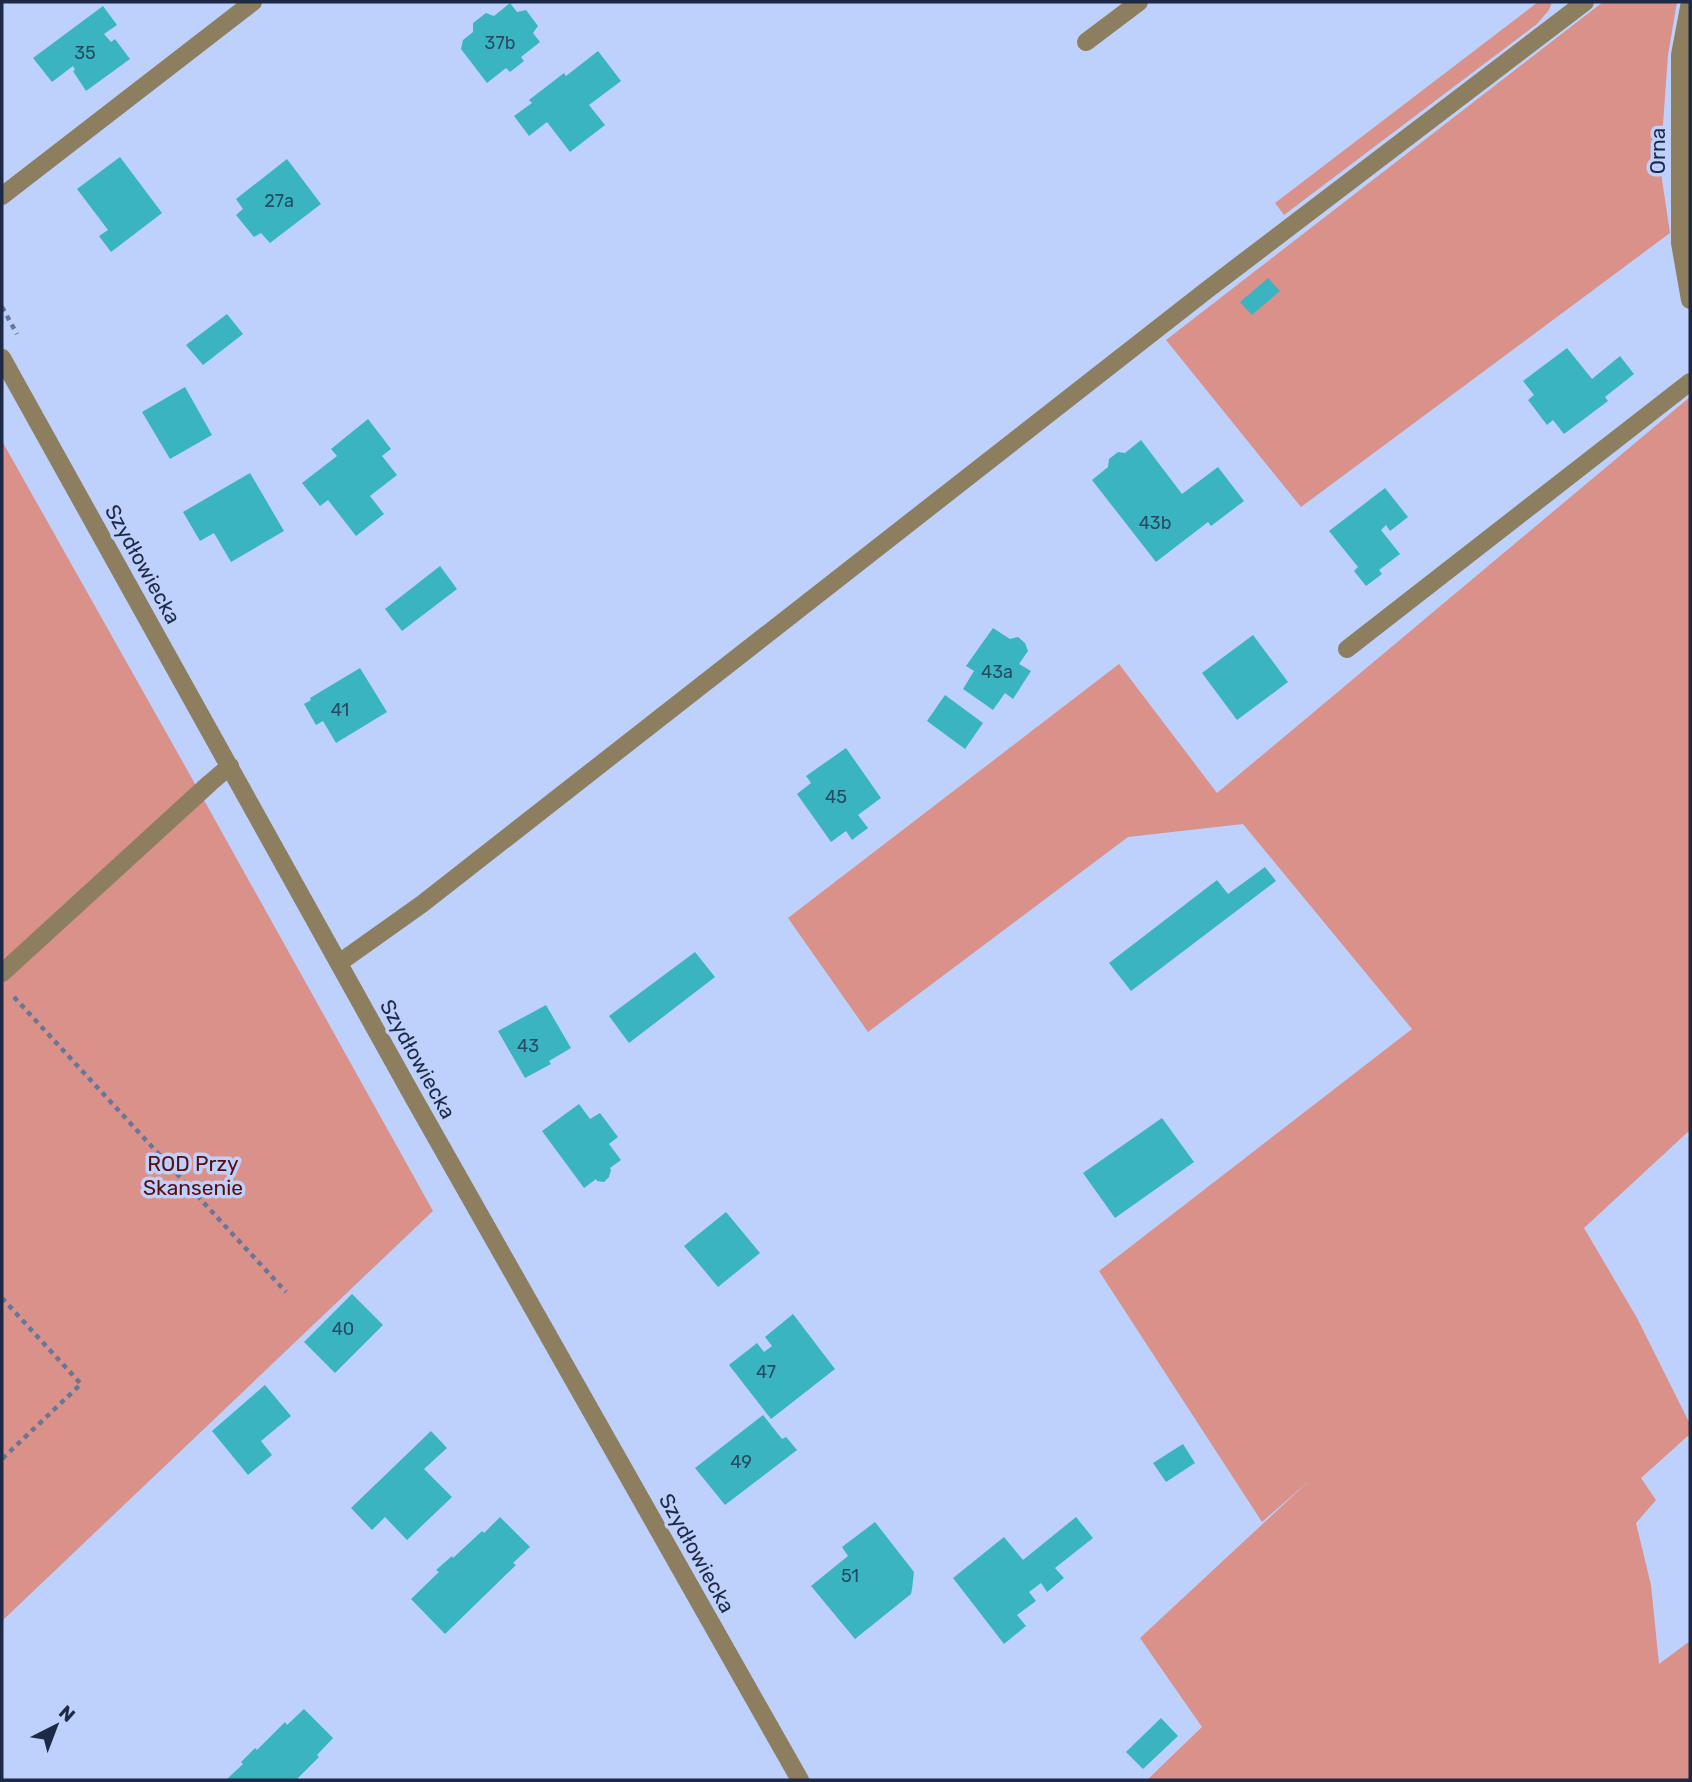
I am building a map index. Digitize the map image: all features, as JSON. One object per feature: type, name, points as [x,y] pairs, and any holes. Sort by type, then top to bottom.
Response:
[{"type":"street","points":[[2,196],[253,2]]},
{"type":"street","points":[[1086,41],[1139,2]]},
{"type":"street","points":[[339,964],[433,896],[1207,290],[1585,2]]},
{"type":"street","name":"Orna","points":[[1690,2],[1680,55],[1679,243],[1690,300]]},
{"type":"street","name":"Szydłowiecka","points":[[2,358],[412,1095],[800,1780]]},
{"type":"street","points":[[1347,649],[1690,382]]},
{"type":"street","points":[[2,973],[230,766]]},
{"type":"path","points":[[12,994],[286,1292]]},
{"type":"path","points":[[2,1298],[81,1384],[2,1459]]},
{"type":"green space","points":[[1538,2],[1552,2],[1537,24],[1284,215],[1275,203]]},
{"type":"green space","points":[[1603,2],[1677,2],[1668,55],[1660,166],[1670,233],[1301,507],[1166,340]]},
{"type":"green space","points":[[1690,397],[1690,1130],[1584,1228],[1637,1318],[1690,1424],[1690,1434],[1641,1478],[1656,1500],[1636,1523],[1651,1585],[1659,1664],[1690,1641],[1690,1780],[1147,1780],[1202,1727],[1140,1638],[1311,1479],[1262,1522],[1099,1271],[1412,1029],[1243,824],[1128,837],[868,1032],[788,918],[1119,664],[1217,793]]},
{"type":"green space","name":"ROD Przy Skansenie","points":[[2,441],[433,1211],[2,1621]]},
{"type":"building","points":[[510,3],[517,12],[526,10],[538,26],[533,33],[540,42],[521,57],[524,61],[510,72],[506,68],[487,83],[461,49],[463,40],[473,32],[473,23],[486,13],[494,16]]},
{"type":"building","points":[[103,6],[117,25],[104,34],[111,42],[115,39],[130,59],[86,91],[73,71],[73,66],[52,82],[33,58]]},
{"type":"building","points":[[598,51],[621,81],[589,105],[605,125],[570,152],[547,122],[529,136],[514,116],[532,103],[529,100]]},
{"type":"building","points":[[120,157],[162,213],[111,252],[99,236],[108,230],[77,189]]},
{"type":"building","points":[[287,159],[321,204],[270,243],[261,233],[254,237],[236,215],[243,209],[236,199]]},
{"type":"building","points":[[1268,278],[1280,291],[1252,315],[1240,302]]},
{"type":"building","points":[[227,314],[243,334],[203,365],[186,345]]},
{"type":"building","points":[[1567,348],[1592,379],[1620,356],[1634,374],[1605,397],[1608,401],[1564,434],[1553,420],[1547,425],[1528,400],[1534,395],[1523,381]]},
{"type":"building","points":[[185,387],[212,435],[170,459],[142,412]]},
{"type":"building","points":[[368,419],[391,449],[382,456],[397,475],[370,496],[384,514],[356,536],[328,500],[320,506],[302,483],[337,456],[331,449]]},
{"type":"building","points":[[1141,440],[1182,494],[1218,467],[1244,501],[1211,526],[1208,522],[1156,562],[1092,480],[1108,467],[1109,459],[1118,452],[1125,453]]},
{"type":"building","points":[[250,473],[284,531],[231,562],[214,533],[200,541],[183,512]]},
{"type":"building","points":[[1385,488],[1408,517],[1390,531],[1386,525],[1381,530],[1400,554],[1379,570],[1382,574],[1366,586],[1354,571],[1358,567],[1329,531]]},
{"type":"building","points":[[440,566],[457,589],[402,631],[385,609]]},
{"type":"building","points":[[993,628],[1010,639],[1018,637],[1025,643],[1028,651],[1019,664],[1031,671],[1013,699],[1005,693],[993,710],[963,689],[974,671],[966,666]]},
{"type":"building","points":[[1253,635],[1288,682],[1237,720],[1202,673]]},
{"type":"building","points":[[360,668],[387,712],[336,743],[323,721],[316,725],[304,704]]},
{"type":"building","points":[[945,695],[983,723],[965,749],[927,721]]},
{"type":"building","points":[[846,748],[881,798],[858,815],[868,828],[852,840],[846,831],[831,842],[797,794],[811,783],[806,776]]},
{"type":"building","points":[[1265,867],[1276,881],[1131,991],[1109,963],[1217,880],[1228,894]]},
{"type":"building","points":[[695,952],[715,977],[629,1043],[609,1016]]},
{"type":"building","points":[[546,1005],[571,1048],[549,1061],[551,1064],[525,1078],[498,1031]]},
{"type":"building","points":[[579,1104],[590,1119],[600,1113],[618,1137],[609,1144],[621,1160],[610,1168],[609,1177],[604,1182],[596,1179],[584,1188],[542,1131]]},
{"type":"building","points":[[1162,1118],[1194,1162],[1115,1218],[1083,1173]]},
{"type":"building","points":[[726,1212],[760,1253],[718,1287],[684,1246]]},
{"type":"building","points":[[352,1294],[383,1325],[335,1373],[304,1342]]},
{"type":"building","points":[[793,1314],[835,1369],[771,1419],[729,1365],[757,1343],[764,1352],[772,1346],[765,1337]]},
{"type":"building","points":[[265,1385],[291,1416],[261,1441],[272,1455],[248,1475],[212,1431]]},
{"type":"building","points":[[763,1415],[782,1439],[786,1437],[797,1450],[725,1505],[695,1468]]},
{"type":"building","points":[[431,1431],[447,1448],[424,1469],[452,1497],[407,1540],[385,1517],[372,1530],[351,1508]]},
{"type":"building","points":[[1183,1444],[1195,1463],[1166,1482],[1153,1463]]},
{"type":"building","points":[[500,1517],[530,1547],[513,1563],[516,1565],[445,1634],[411,1599],[439,1572],[436,1570],[482,1531],[484,1533]]},
{"type":"building","points":[[1076,1517],[1093,1538],[1055,1568],[1064,1578],[1047,1592],[1041,1583],[1029,1592],[1036,1601],[1017,1615],[1026,1626],[1004,1644],[953,1578],[1004,1537],[1023,1560]]},
{"type":"building","points":[[875,1522],[914,1572],[912,1589],[911,1594],[855,1639],[811,1586],[848,1556],[842,1547]]},
{"type":"building","points":[[304,1709],[333,1738],[296,1780],[226,1780],[255,1748],[257,1750],[285,1722],[287,1725]]},
{"type":"building","points":[[1161,1718],[1178,1736],[1143,1769],[1126,1752]]}]
